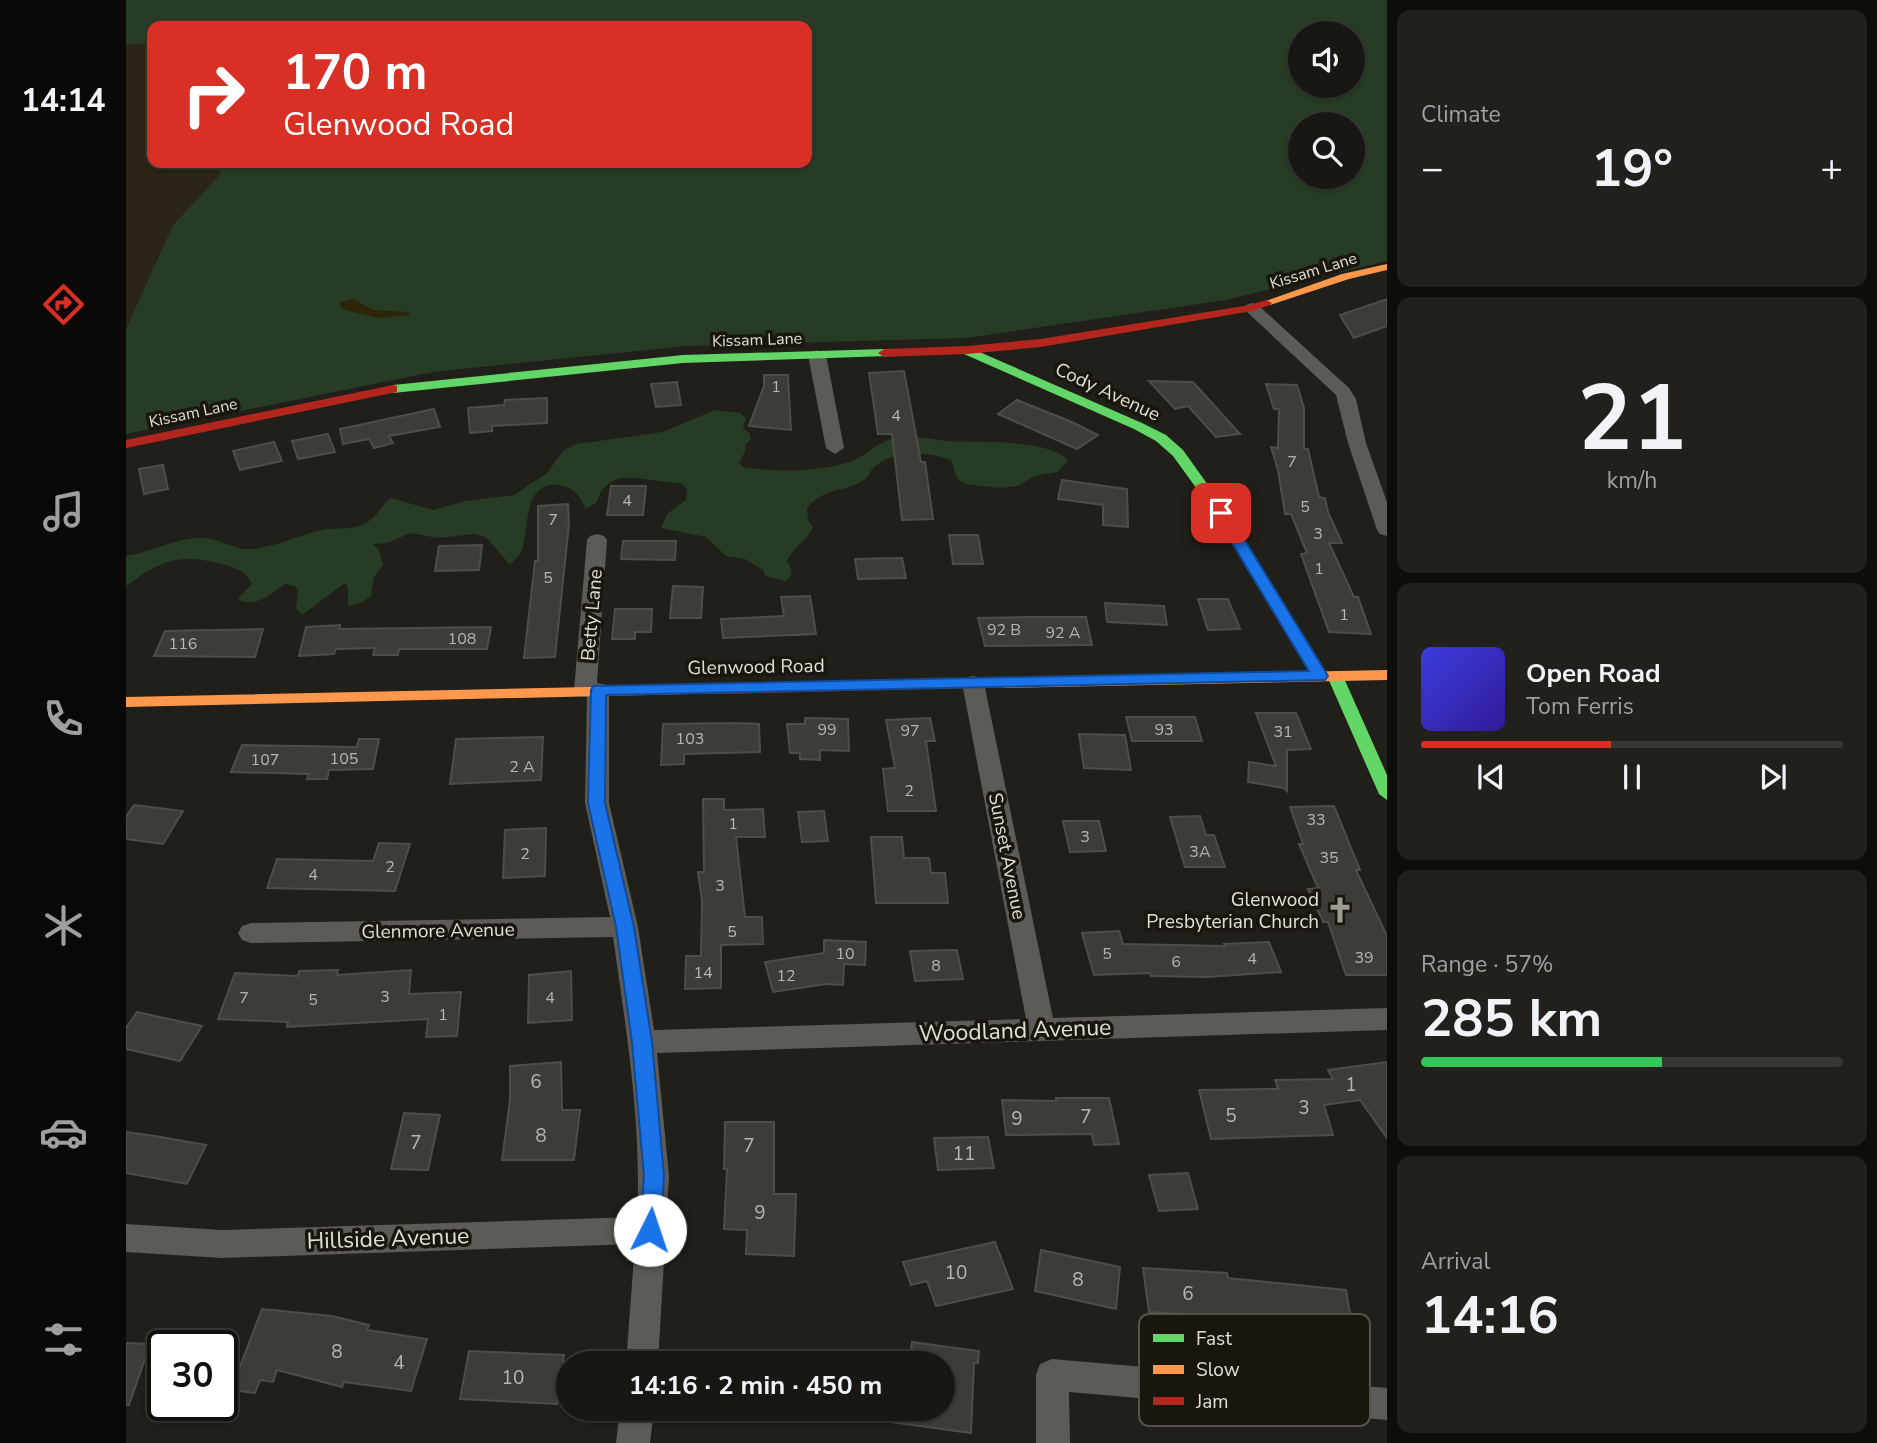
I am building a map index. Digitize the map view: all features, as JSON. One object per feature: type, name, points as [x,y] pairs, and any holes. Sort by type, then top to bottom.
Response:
[{"type":"street","name":"Kissam Lane","points":[[126,444],[409,386],[683,359],[967,350],[1118,332],[1252,307],[1346,276],[1387,267]]},
{"type":"street","points":[[1252,307],[1343,392],[1368,479],[1387,530]]},
{"type":"street","name":"Cody Avenue","points":[[967,350],[1138,426],[1161,438],[1178,453],[1221,513],[1327,676],[1387,794]]},
{"type":"street","points":[[817,355],[835,448]]},
{"type":"street","name":"Betty Lane","points":[[597,540],[592,690],[597,803],[625,927],[642,1042],[654,1176],[643,1351]]},
{"type":"street","name":"Glenwood Road","points":[[126,702],[1387,675]]},
{"type":"street","name":"Sunset Avenue","points":[[973,683],[1042,1030]]},
{"type":"street","name":"Glenmore Avenue","points":[[251,933],[625,927]]},
{"type":"street","name":"Woodland Avenue","points":[[642,1042],[1387,1019]]},
{"type":"street","name":"Hillside Avenue","points":[[126,1238],[222,1244],[650,1230]]},
{"type":"street","points":[[1053,1443],[1052,1376],[1139,1383]]},
{"type":"street","points":[[633,1443],[636,1421]]},
{"type":"shaded area","points":[[147,34],[147,168],[238,168],[126,358],[126,35]]},
{"type":"green space","points":[[126,0],[1387,0],[1387,261],[1226,300],[967,338],[686,346],[433,372],[126,434],[126,329],[173,225],[219,176],[221,168],[812,168],[812,21],[147,21],[147,43],[126,45]]},
{"type":"green space","points":[[715,410],[740,413],[746,418],[743,428],[750,434],[751,439],[745,445],[745,452],[739,462],[743,467],[768,470],[824,468],[849,462],[892,439],[907,437],[1030,445],[1046,448],[1068,461],[1057,472],[1034,476],[1018,486],[1000,488],[965,484],[957,478],[951,460],[942,457],[904,454],[886,459],[864,480],[821,496],[807,508],[808,520],[813,527],[787,561],[791,572],[786,581],[765,576],[763,570],[745,559],[726,556],[706,537],[661,528],[667,514],[686,500],[687,489],[681,483],[631,478],[611,482],[597,502],[586,509],[579,496],[569,488],[548,485],[540,490],[530,506],[522,550],[510,565],[486,537],[474,534],[438,538],[410,533],[388,543],[373,544],[379,550],[383,565],[374,577],[371,596],[361,603],[348,606],[348,587],[345,583],[302,615],[296,608],[298,591],[295,586],[285,584],[262,599],[244,602],[238,599],[252,584],[244,573],[227,565],[194,559],[171,561],[150,570],[126,586],[126,556],[194,538],[209,538],[245,549],[265,547],[318,531],[359,526],[372,519],[391,498],[433,510],[466,501],[514,495],[547,473],[564,450],[577,444],[662,432]]},
{"type":"sand","points":[[353,299],[373,310],[408,312],[410,315],[378,318],[342,309],[340,302]]},
{"type":"building","points":[[1387,299],[1387,326],[1354,338],[1340,315]]},
{"type":"building","points":[[904,371],[921,462],[925,462],[933,519],[902,520],[892,434],[878,434],[869,373]]},
{"type":"building","points":[[764,375],[788,375],[791,430],[749,426],[764,386]]},
{"type":"building","points":[[1149,381],[1193,382],[1240,434],[1216,437],[1188,406],[1175,409]]},
{"type":"building","points":[[677,382],[681,405],[656,407],[651,384]]},
{"type":"building","points":[[1266,384],[1297,385],[1304,408],[1304,449],[1308,449],[1319,497],[1325,498],[1328,512],[1342,543],[1329,543],[1354,597],[1358,597],[1371,634],[1329,632],[1301,554],[1307,553],[1291,514],[1285,514],[1278,470],[1271,447],[1278,448],[1279,409],[1274,409]]},
{"type":"building","points":[[547,398],[547,423],[492,426],[492,431],[470,433],[468,408],[504,405],[505,400]]},
{"type":"building","points":[[1017,400],[1098,435],[1077,449],[998,414]]},
{"type":"building","points":[[434,409],[440,427],[389,436],[393,443],[374,448],[369,439],[343,444],[340,429]]},
{"type":"building","points":[[328,434],[335,452],[298,459],[292,441]]},
{"type":"building","points":[[274,442],[282,461],[240,470],[233,451]]},
{"type":"building","points":[[163,465],[168,489],[144,494],[139,469]]},
{"type":"building","points":[[1062,480],[1127,489],[1128,527],[1103,525],[1103,505],[1058,499]]},
{"type":"building","points":[[611,486],[646,486],[643,515],[607,515]]},
{"type":"building","points":[[568,504],[569,524],[555,657],[524,658],[535,561],[538,561],[538,506]]},
{"type":"building","points":[[949,535],[978,535],[983,564],[953,564]]},
{"type":"building","points":[[623,541],[676,541],[675,560],[621,559]]},
{"type":"building","points":[[482,545],[479,570],[435,571],[439,546]]},
{"type":"building","points":[[902,558],[906,578],[858,579],[855,559]]},
{"type":"building","points":[[673,586],[703,587],[701,618],[670,618]]},
{"type":"building","points":[[810,596],[816,634],[723,638],[721,619],[784,616],[781,597]]},
{"type":"building","points":[[1198,599],[1228,599],[1240,629],[1208,630]]},
{"type":"building","points":[[1105,603],[1164,606],[1167,625],[1107,622]]},
{"type":"building","points":[[615,609],[652,609],[651,632],[635,632],[635,639],[612,639]]},
{"type":"building","points":[[1086,617],[1092,645],[985,646],[978,618]]},
{"type":"building","points":[[340,625],[339,629],[491,627],[487,649],[399,649],[398,655],[373,655],[375,648],[336,649],[334,654],[299,656],[306,627]]},
{"type":"building","points":[[263,629],[255,657],[154,656],[165,631]]},
{"type":"building","points":[[1256,713],[1296,713],[1311,749],[1287,750],[1287,791],[1284,788],[1248,782],[1249,762],[1276,766]]},
{"type":"building","points":[[1126,717],[1195,717],[1202,741],[1132,741]]},
{"type":"building","points":[[805,718],[848,719],[849,751],[820,750],[820,760],[800,759],[800,753],[790,753],[787,724],[805,724]]},
{"type":"building","points":[[930,718],[935,741],[926,741],[936,811],[888,811],[883,769],[895,768],[886,720]]},
{"type":"building","points":[[663,724],[759,724],[760,752],[684,754],[684,764],[661,765]]},
{"type":"building","points":[[1079,734],[1125,735],[1131,770],[1084,768]]},
{"type":"building","points":[[543,737],[541,780],[450,784],[456,739]]},
{"type":"building","points":[[359,739],[379,739],[373,769],[329,770],[327,779],[307,779],[309,774],[231,772],[242,745],[357,747]]},
{"type":"building","points":[[703,799],[724,799],[724,810],[763,809],[765,837],[736,837],[745,917],[762,917],[763,944],[721,945],[721,988],[685,989],[686,956],[701,956],[702,901],[698,872],[704,872]]},
{"type":"building","points":[[134,805],[183,811],[163,844],[126,839],[126,817]]},
{"type":"building","points":[[1334,806],[1360,870],[1356,870],[1387,936],[1387,975],[1346,975],[1328,922],[1323,922],[1308,889],[1318,888],[1299,844],[1303,844],[1290,807]]},
{"type":"building","points":[[824,811],[828,841],[802,842],[798,812]]},
{"type":"building","points":[[1200,816],[1206,835],[1214,835],[1225,867],[1185,867],[1170,817]]},
{"type":"building","points":[[1063,821],[1099,821],[1106,851],[1070,852]]},
{"type":"building","points":[[546,828],[545,876],[503,878],[505,830]]},
{"type":"building","points":[[871,837],[902,837],[904,858],[929,858],[931,873],[945,873],[948,903],[876,903]]},
{"type":"building","points":[[379,843],[410,844],[395,891],[267,888],[277,859],[373,861]]},
{"type":"building","points":[[1119,931],[1123,944],[1225,946],[1224,944],[1269,942],[1281,972],[1207,977],[1151,976],[1150,973],[1094,975],[1082,933]]},
{"type":"building","points":[[824,940],[866,942],[865,965],[844,964],[843,985],[827,984],[773,992],[765,962],[824,953]]},
{"type":"building","points":[[957,950],[963,979],[915,981],[910,951]]},
{"type":"building","points":[[338,970],[337,975],[411,970],[409,994],[461,992],[457,1036],[426,1037],[428,1019],[287,1027],[288,1022],[218,1019],[235,973],[298,976],[299,971]]},
{"type":"building","points":[[571,971],[572,1020],[528,1023],[529,975]]},
{"type":"building","points":[[137,1012],[202,1026],[180,1061],[126,1049],[126,1028]]},
{"type":"building","points":[[561,1062],[562,1110],[580,1110],[574,1160],[502,1160],[510,1100],[510,1066]]},
{"type":"building","points":[[1387,1062],[1387,1138],[1360,1100],[1324,1105],[1333,1135],[1211,1139],[1199,1090],[1278,1089],[1275,1080],[1333,1079],[1328,1070]]},
{"type":"building","points":[[1056,1098],[1109,1098],[1119,1144],[1094,1145],[1092,1134],[1006,1135],[1002,1100],[1056,1101]]},
{"type":"building","points":[[404,1113],[440,1115],[428,1170],[391,1169]]},
{"type":"building","points":[[725,1122],[774,1122],[774,1194],[796,1194],[794,1256],[746,1254],[747,1230],[724,1229],[727,1169],[724,1169]]},
{"type":"building","points":[[126,1132],[206,1145],[187,1184],[126,1173]]},
{"type":"building","points":[[988,1137],[994,1168],[938,1170],[934,1138]]},
{"type":"building","points":[[1188,1173],[1198,1209],[1159,1211],[1149,1175]]},
{"type":"building","points":[[995,1242],[1013,1289],[936,1306],[927,1281],[911,1285],[903,1262]]},
{"type":"building","points":[[1041,1250],[1120,1267],[1116,1309],[1035,1291]]},
{"type":"building","points":[[1143,1268],[1227,1273],[1228,1278],[1346,1290],[1350,1314],[1183,1314],[1149,1312]]},
{"type":"building","points":[[262,1309],[332,1316],[369,1325],[367,1330],[427,1339],[411,1391],[344,1382],[342,1387],[277,1370],[273,1382],[260,1380],[255,1393],[238,1391],[238,1372]]},
{"type":"building","points":[[912,1342],[979,1351],[978,1363],[974,1363],[971,1433],[883,1421],[955,1421],[955,1351],[911,1351]]},
{"type":"building","points":[[126,1343],[147,1344],[147,1353],[129,1405],[126,1405]]},
{"type":"building","points":[[469,1351],[556,1355],[556,1404],[460,1399]]},
{"type":"traffic: fast","points":[[968,351],[1138,426],[1161,438],[1178,453],[1221,513],[1320,676]]},
{"type":"traffic: fast","points":[[393,389],[683,359],[884,353]]},
{"type":"traffic: fast","points":[[1335,676],[1387,794]]},
{"type":"traffic: slow","points":[[1266,303],[1346,276],[1387,267]]},
{"type":"traffic: slow","points":[[1003,683],[1387,675]]},
{"type":"traffic: slow","points":[[126,702],[726,689]]},
{"type":"traffic: jam","points":[[884,353],[967,350],[1041,343],[1252,308],[1266,303]]},
{"type":"traffic: jam","points":[[126,444],[393,389]]},
{"type":"traffic: jam","points":[[726,689],[1003,683]]},
{"type":"place","name":"Glenwood Presbyterian Church","points":[[1340,910]]},
{"type":"route","points":[[650,1230],[654,1176],[642,1042],[625,927],[597,803],[598,690],[1320,676],[1221,513]]}]
